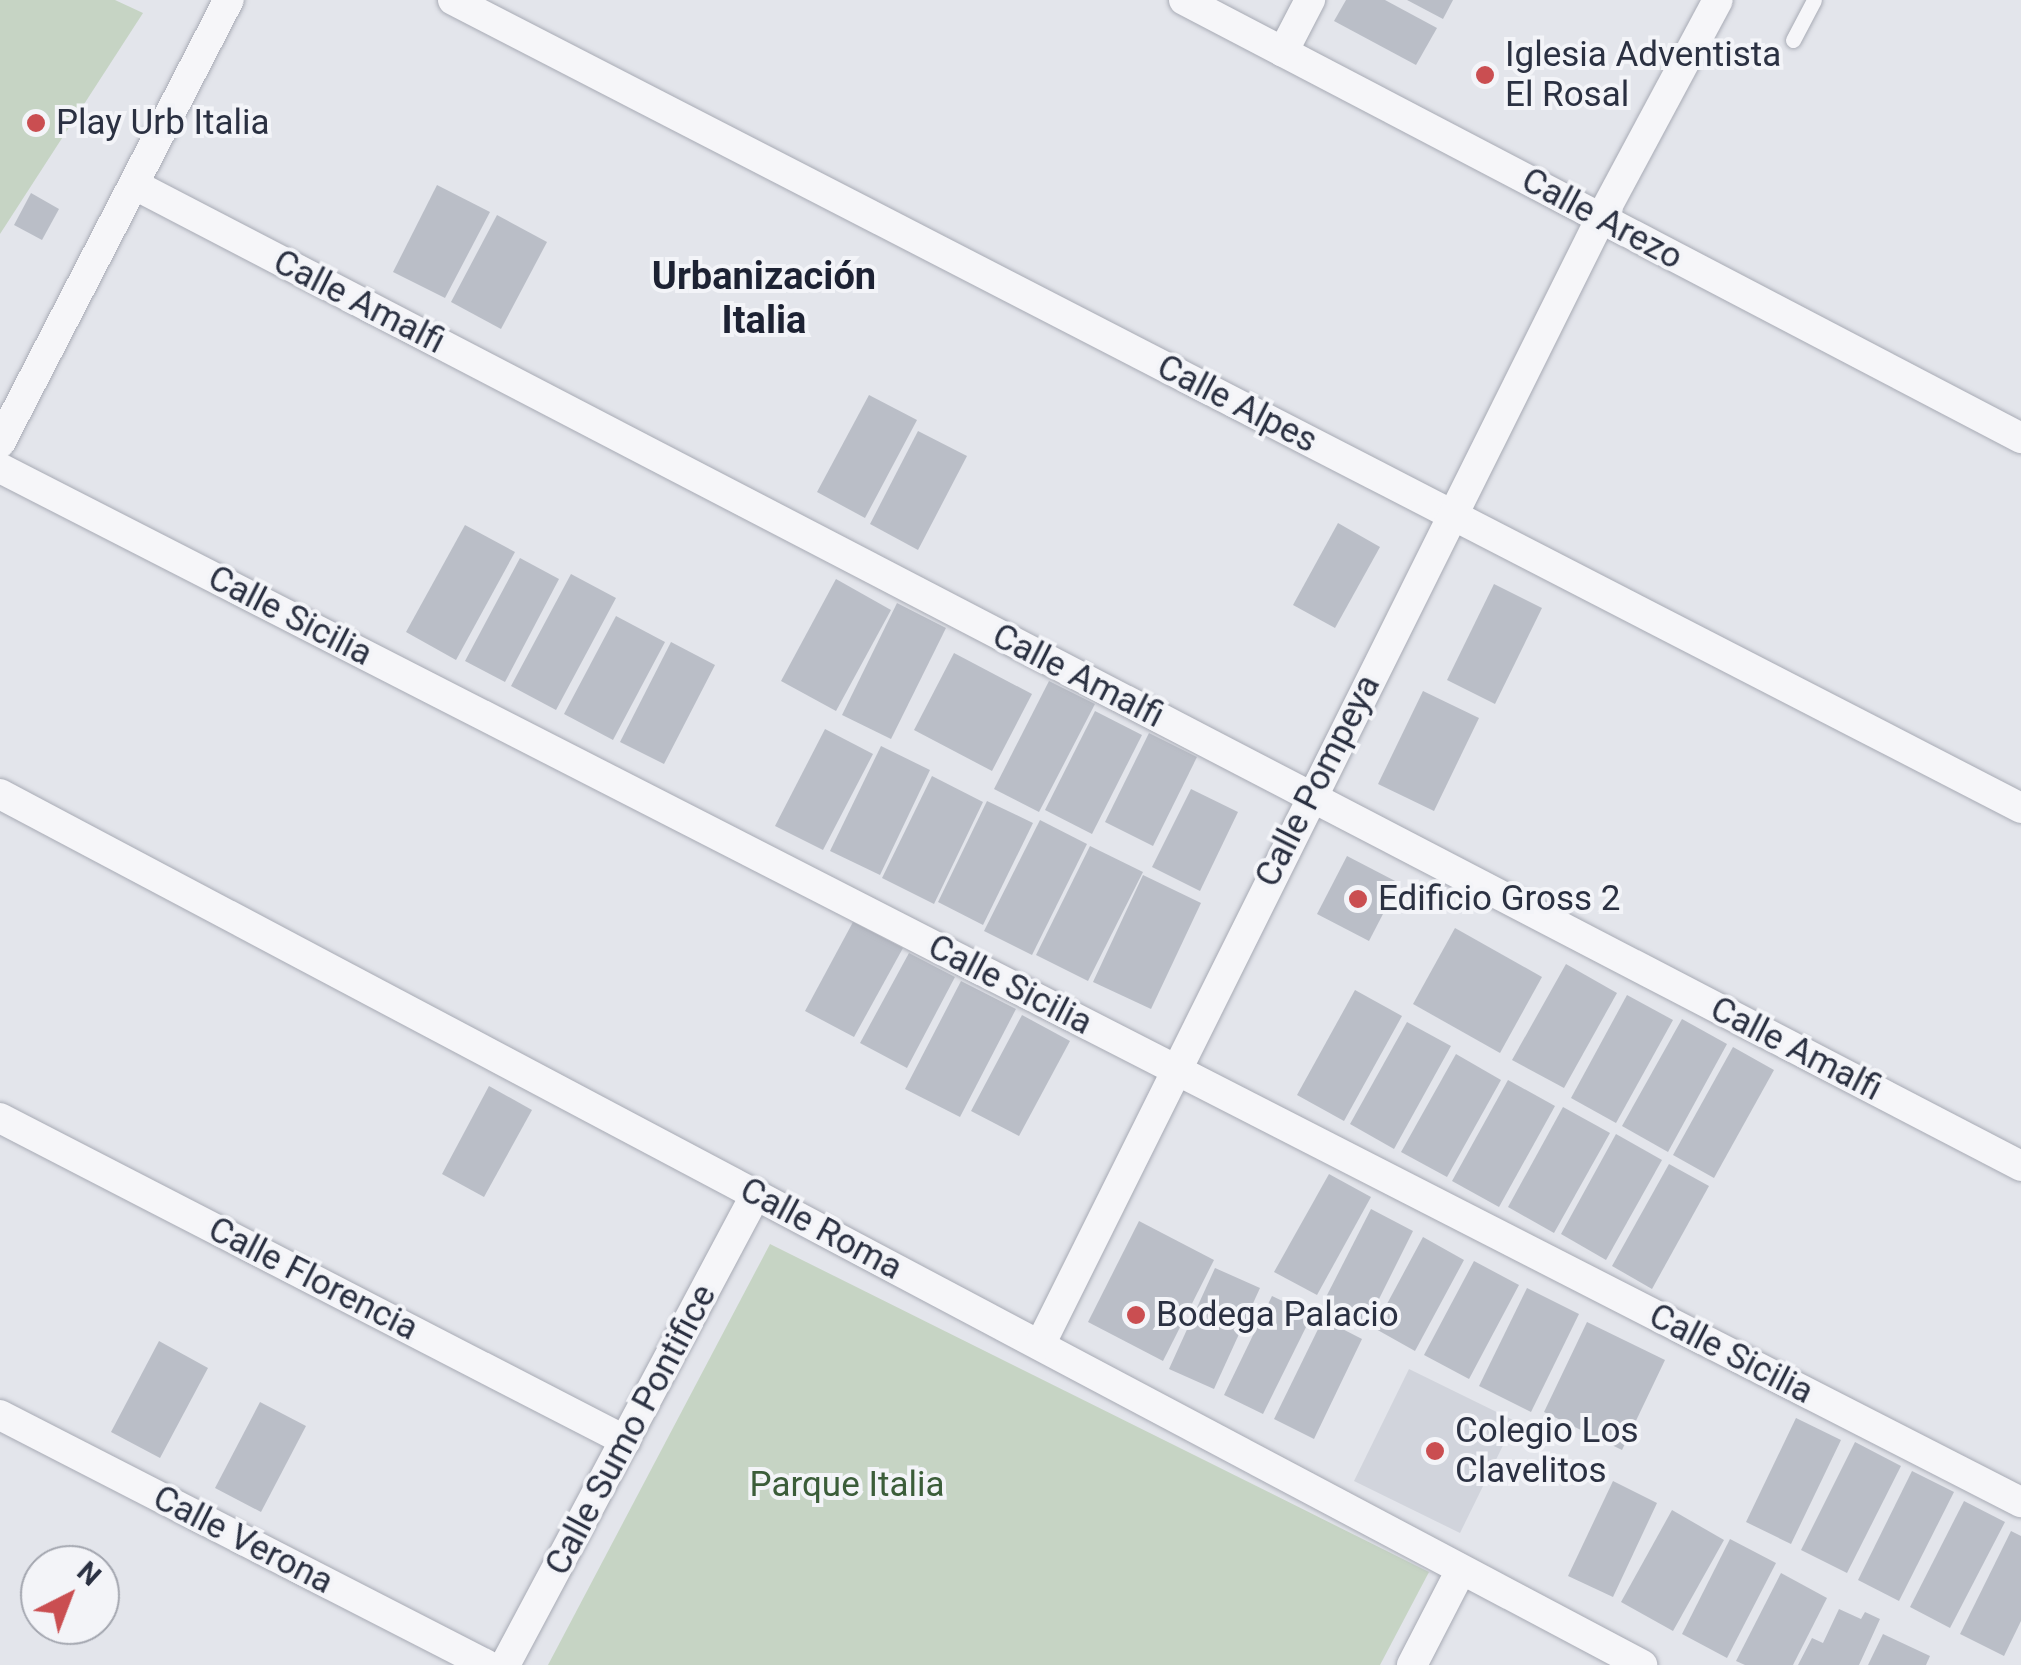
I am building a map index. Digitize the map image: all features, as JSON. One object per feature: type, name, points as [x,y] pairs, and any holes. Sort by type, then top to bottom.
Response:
[{"type":"street","points":[[0,444],[229,0]]},
{"type":"street","name":"Calle Alpes","points":[[454,0],[2021,808]]},
{"type":"street","name":"Calle Arezo","points":[[1184,0],[2021,438]]},
{"type":"street","points":[[1283,52],[1310,0]]},
{"type":"street","name":"Calle Pompeya","points":[[1040,1346],[1174,1069],[1600,218],[1718,0]]},
{"type":"street","name":"Calle Amalfi","points":[[135,185],[2021,1166]]},
{"type":"street","name":"Calle Sicilia","points":[[0,468],[2021,1502]]},
{"type":"street","name":"Calle Roma","points":[[0,794],[1460,1572],[1642,1665]]},
{"type":"street","name":"Calle Florencia","points":[[0,1118],[626,1441]]},
{"type":"street","name":"Calle Sumo Pontifice","points":[[506,1665],[756,1194]]},
{"type":"street","name":"Calle Verona","points":[[0,1415],[487,1665]]},
{"type":"street","points":[[1412,1665],[1460,1572]]},
{"type":"lane","points":[[1793,40],[1814,0]]},
{"type":"shaded area","name":"Colegio Los Clavelitos","points":[[1409,1369],[1515,1421],[1460,1533],[1354,1481]]},
{"type":"green space","name":"Play Urb Italia","points":[[0,0],[115,0],[143,13],[0,234]]},
{"type":"green space","name":"Parque Italia","points":[[770,1244],[1429,1572],[1380,1665],[548,1665]]},
{"type":"building","points":[[1346,0],[1385,0],[1437,28],[1416,65],[1334,21]]},
{"type":"building","points":[[1407,0],[1453,0],[1443,19]]},
{"type":"building","points":[[437,185],[490,212],[445,298],[393,272]]},
{"type":"building","points":[[31,193],[59,209],[42,240],[14,225]]},
{"type":"building","points":[[497,215],[547,242],[501,329],[451,302]]},
{"type":"building","points":[[869,395],[917,420],[865,518],[817,492]]},
{"type":"building","points":[[918,431],[967,456],[918,550],[870,524]]},
{"type":"building","points":[[1338,523],[1380,547],[1335,628],[1293,605]]},
{"type":"building","points":[[465,525],[515,552],[456,660],[406,632]]},
{"type":"building","points":[[520,558],[559,579],[505,682],[465,661]]},
{"type":"building","points":[[571,574],[616,598],[556,710],[511,686]]},
{"type":"building","points":[[836,579],[891,610],[836,711],[781,681]]},
{"type":"building","points":[[1494,584],[1542,608],[1495,704],[1447,680]]},
{"type":"building","points":[[897,603],[946,628],[891,739],[842,715]]},
{"type":"building","points":[[616,616],[665,642],[613,740],[564,714]]},
{"type":"building","points":[[671,642],[715,665],[664,764],[620,742]]},
{"type":"building","points":[[954,653],[1032,694],[992,771],[914,730]]},
{"type":"building","points":[[1049,681],[1095,704],[1039,812],[994,789]]},
{"type":"building","points":[[1423,691],[1479,718],[1434,811],[1378,784]]},
{"type":"building","points":[[1095,711],[1142,735],[1092,834],[1045,810]]},
{"type":"building","points":[[825,729],[873,754],[823,850],[775,826]]},
{"type":"building","points":[[1149,733],[1197,757],[1153,846],[1105,822]]},
{"type":"building","points":[[881,746],[930,770],[880,875],[830,851]]},
{"type":"building","points":[[932,776],[983,802],[934,904],[882,878]]},
{"type":"building","points":[[1191,789],[1238,812],[1200,891],[1152,867]]},
{"type":"building","points":[[987,801],[1033,823],[983,925],[938,902]]},
{"type":"building","points":[[1040,820],[1087,844],[1032,955],[984,931]]},
{"type":"building","points":[[1090,846],[1143,872],[1088,981],[1036,955]]},
{"type":"building","name":"Edificio Gross 2","points":[[1347,856],[1399,883],[1369,941],[1317,914]]},
{"type":"building","points":[[1143,875],[1201,903],[1151,1009],[1093,982]]},
{"type":"building","points":[[853,922],[903,948],[854,1037],[805,1011]]},
{"type":"building","points":[[1455,928],[1542,977],[1500,1053],[1413,1004]]},
{"type":"building","points":[[909,953],[955,977],[907,1068],[860,1043]]},
{"type":"building","points":[[1566,964],[1617,993],[1564,1088],[1512,1060]]},
{"type":"building","points":[[961,981],[1016,1009],[960,1117],[905,1089]]},
{"type":"building","points":[[1355,990],[1402,1016],[1344,1121],[1297,1095]]},
{"type":"building","points":[[1627,995],[1673,1020],[1616,1123],[1571,1098]]},
{"type":"building","points":[[1022,1015],[1070,1041],[1019,1136],[971,1111]]},
{"type":"building","points":[[1682,1019],[1727,1044],[1668,1152],[1622,1126]]},
{"type":"building","points":[[1407,1022],[1451,1046],[1394,1149],[1350,1124]]},
{"type":"building","points":[[1733,1047],[1774,1070],[1714,1178],[1673,1155]]},
{"type":"building","points":[[1456,1054],[1501,1080],[1447,1177],[1401,1152]]},
{"type":"building","points":[[1508,1080],[1555,1106],[1499,1207],[1452,1181]]},
{"type":"building","points":[[489,1086],[532,1110],[484,1197],[442,1174]]},
{"type":"building","points":[[1563,1107],[1610,1133],[1554,1233],[1508,1207]]},
{"type":"building","points":[[1616,1134],[1662,1160],[1606,1260],[1561,1234]]},
{"type":"building","points":[[1669,1164],[1709,1186],[1652,1289],[1612,1266]]},
{"type":"building","points":[[1329,1174],[1371,1197],[1317,1295],[1274,1272]]},
{"type":"building","points":[[1371,1209],[1413,1231],[1367,1323],[1324,1301]]},
{"type":"building","points":[[1139,1221],[1214,1260],[1163,1361],[1088,1322]]},
{"type":"building","points":[[1423,1237],[1464,1260],[1415,1351],[1374,1328]]},
{"type":"building","points":[[1474,1261],[1519,1285],[1469,1379],[1424,1355]]},
{"type":"building","points":[[1215,1268],[1260,1288],[1214,1389],[1169,1369]]},
{"type":"building","points":[[1527,1288],[1579,1314],[1531,1412],[1479,1386]]},
{"type":"building","points":[[1272,1296],[1312,1315],[1263,1414],[1224,1395]]},
{"type":"building","points":[[1323,1319],[1362,1339],[1314,1439],[1274,1419]]},
{"type":"building","points":[[1587,1322],[1665,1360],[1622,1450],[1544,1412]]},
{"type":"building","points":[[159,1341],[208,1368],[160,1458],[111,1432]]},
{"type":"building","points":[[260,1402],[306,1426],[261,1512],[215,1488]]},
{"type":"building","points":[[1796,1418],[1841,1440],[1791,1544],[1746,1522]]},
{"type":"building","points":[[1855,1442],[1901,1466],[1847,1573],[1801,1550]]},
{"type":"building","points":[[1912,1471],[1954,1492],[1899,1601],[1858,1580]]},
{"type":"building","points":[[1613,1481],[1657,1503],[1613,1597],[1568,1576]]},
{"type":"building","points":[[1964,1501],[2005,1522],[1950,1628],[1910,1607]]},
{"type":"building","points":[[1672,1510],[1724,1540],[1673,1631],[1621,1602]]},
{"type":"building","points":[[2011,1531],[2021,1536],[2021,1621],[2004,1656],[1960,1634]]},
{"type":"building","points":[[1730,1539],[1776,1563],[1727,1658],[1682,1634]]},
{"type":"building","points":[[1781,1573],[1827,1598],[1793,1665],[1745,1665],[1736,1661]]},
{"type":"building","points":[[1839,1609],[1861,1619],[1865,1612],[1880,1619],[1859,1665],[1798,1665],[1812,1638],[1823,1643]]},
{"type":"building","points":[[1883,1634],[1930,1656],[1926,1665],[1868,1665]]},
{"type":"place","name":"Iglesia Adventista El Rosal","points":[[1485,75]]},
{"type":"place","name":"Play Urb Italia","points":[[36,123]]},
{"type":"place","name":"Edificio Gross 2","points":[[1358,899]]},
{"type":"place","name":"Bodega Palacio","points":[[1136,1315]]},
{"type":"place","name":"Colegio Los Clavelitos","points":[[1435,1451]]},
{"type":"district","name":"Urbanización Italia","points":[[764,298]]}]
